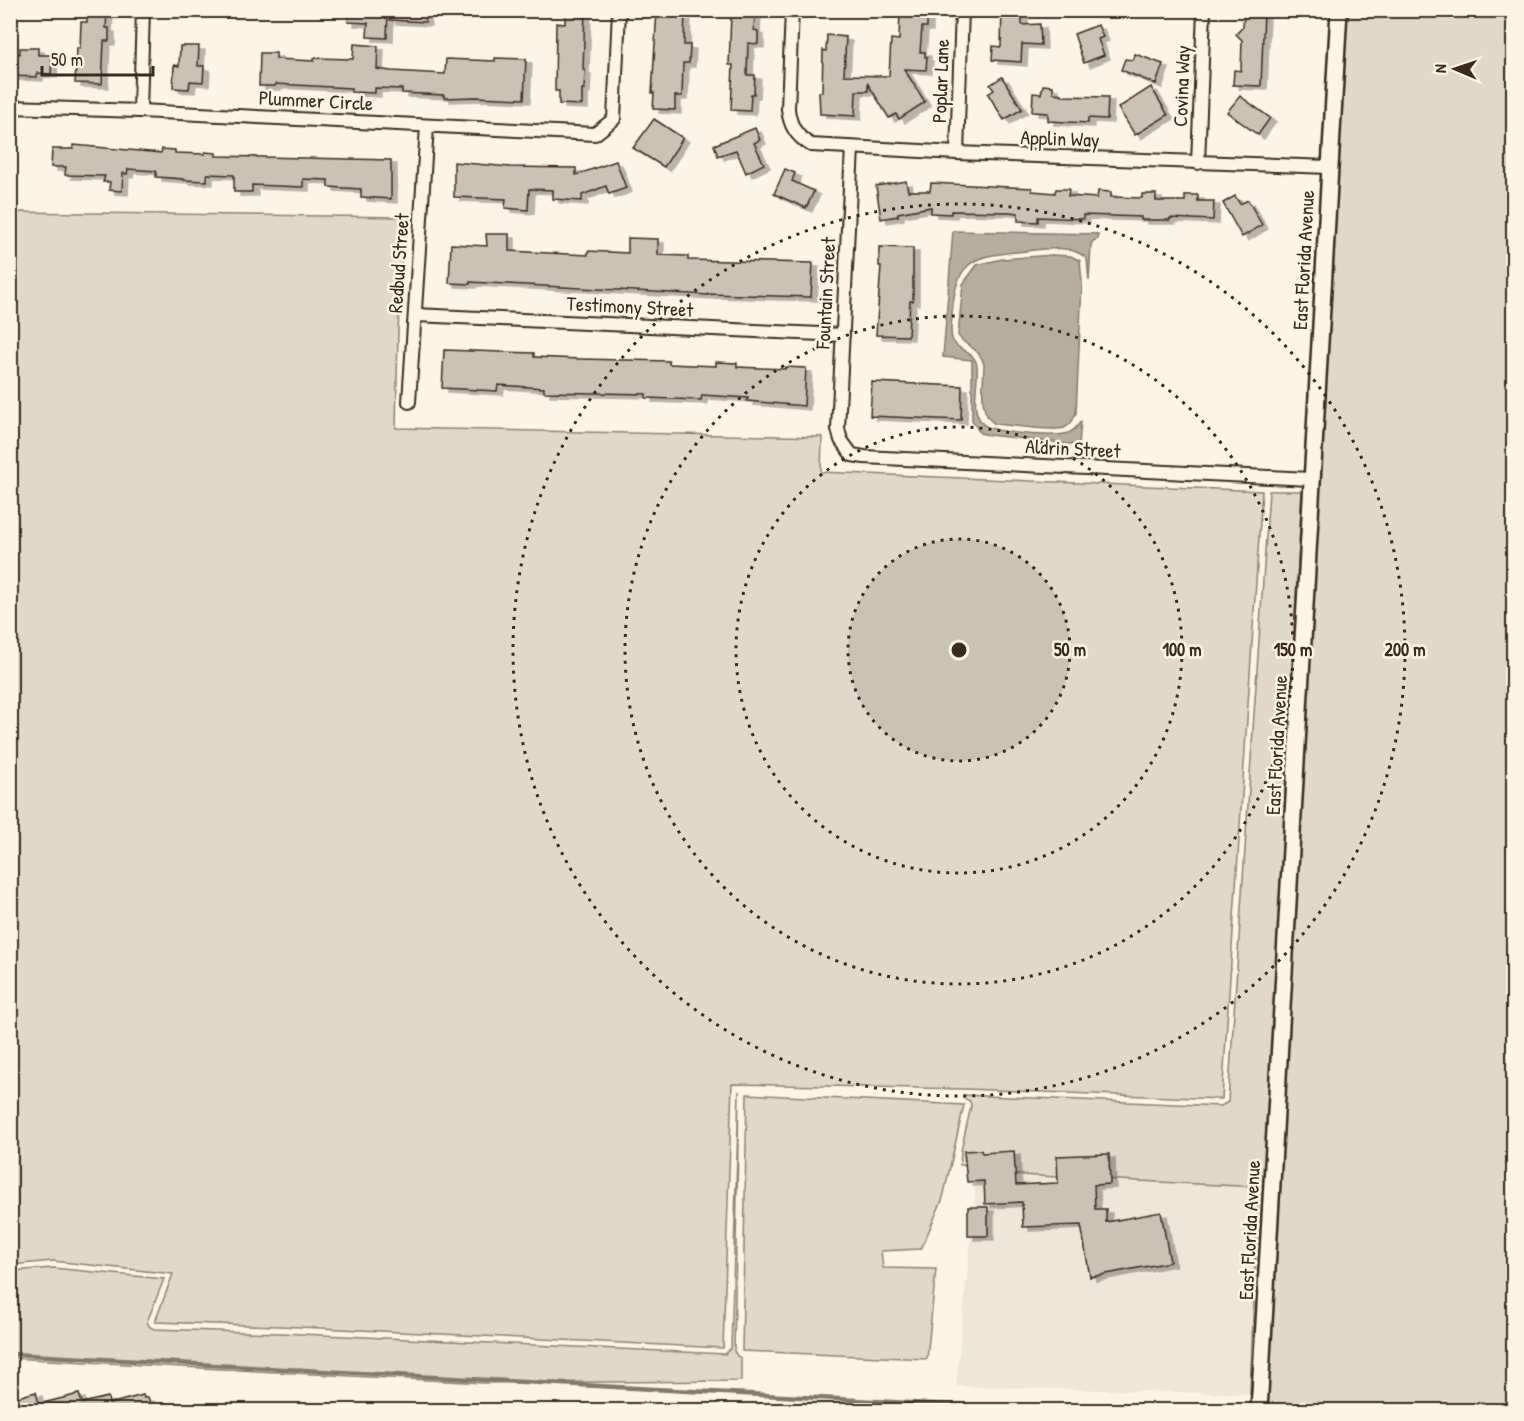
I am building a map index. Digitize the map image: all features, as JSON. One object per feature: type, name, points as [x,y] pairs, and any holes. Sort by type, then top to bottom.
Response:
[{"type":"street","points":[[140,111],[142,10]]},
{"type":"street","name":"Plummer Circle","points":[[10,107],[140,111],[595,135],[614,119],[619,10]]},
{"type":"street","name":"Applin Way","points":[[792,10],[788,110],[794,132],[801,140],[811,145],[1329,167]]},
{"type":"street","name":"Poplar Lane","points":[[957,153],[962,10]]},
{"type":"street","name":"Covina Way","points":[[1197,163],[1204,10]]},
{"type":"street","name":"East Florida Avenue","points":[[1259,1410],[1339,10]]},
{"type":"street","name":"Redbud Street","points":[[409,402],[427,126]]},
{"type":"street","name":"Fountain Street","points":[[841,440],[838,429],[852,148]]},
{"type":"street","name":"Testimony Street","points":[[415,315],[843,335]]},
{"type":"street","name":"Aldrin Street","points":[[841,440],[852,455],[864,457],[1311,479]]},
{"type":"shaded area","points":[[1339,11],[1513,11],[1513,1410],[1260,1410]]},
{"type":"shaded area","points":[[11,212],[404,217],[396,428],[822,437],[821,472],[1262,491],[1222,1099],[965,1089],[732,1084],[723,1348],[155,1322],[173,1274],[53,1261],[11,1265]]},
{"type":"shaded area","points":[[953,231],[1098,234],[1098,239],[1091,245],[1089,281],[1087,259],[1072,250],[1044,249],[987,256],[976,260],[962,273],[957,284],[952,314],[953,341],[976,361],[975,404],[976,412],[983,424],[998,430],[1051,435],[1070,432],[1081,421],[1079,445],[980,433],[972,420],[972,360],[943,357]]},
{"type":"shaded area","points":[[1052,255],[1071,256],[1080,261],[1082,283],[1076,413],[1068,425],[1058,429],[995,424],[989,419],[984,405],[984,364],[978,353],[958,335],[963,284],[977,265],[1002,259]]},
{"type":"shaded area","points":[[1269,491],[1302,491],[1252,1394],[1250,1394],[1258,1187],[977,1173],[977,1166],[960,1165],[971,1106],[970,1101],[963,1098],[963,1095],[1221,1106],[1228,1102]]},
{"type":"shaded area","points":[[739,1091],[734,1351],[741,1358],[741,1381],[484,1383],[11,1358],[11,1271],[53,1268],[164,1279],[147,1322],[154,1329],[725,1354],[731,1348]]},
{"type":"shaded area","points":[[747,1094],[964,1105],[943,1198],[921,1249],[881,1251],[883,1268],[936,1269],[927,1359],[742,1351]]},
{"type":"shaded area","points":[[977,1173],[1258,1187],[1250,1394],[956,1386]]},
{"type":"shaded area","points":[[802,1398],[1040,1410],[801,1410]]},
{"type":"building","points":[[88,10],[107,10],[106,28],[109,28],[109,41],[104,41],[102,84],[75,83],[81,22],[87,22]]},
{"type":"building","points":[[349,10],[388,10],[387,38],[367,37],[368,23],[348,22]]},
{"type":"building","points":[[390,10],[425,10],[425,22],[390,20]]},
{"type":"building","points":[[565,10],[585,10],[583,70],[585,70],[582,105],[559,104],[559,91],[555,91],[556,23],[565,24]]},
{"type":"building","points":[[657,10],[685,10],[684,45],[690,45],[689,63],[683,63],[682,96],[675,96],[675,110],[653,109]]},
{"type":"building","points":[[736,10],[755,10],[754,30],[758,31],[758,44],[748,43],[747,75],[755,75],[750,111],[731,110],[733,65],[729,65],[731,14],[736,14]]},
{"type":"building","points":[[900,10],[927,10],[927,27],[922,27],[920,52],[925,52],[925,57],[927,57],[926,70],[904,69],[925,102],[899,119],[896,114],[889,118],[868,84],[868,91],[856,91],[855,116],[820,114],[819,92],[822,92],[823,50],[826,51],[827,35],[846,37],[844,75],[889,76],[891,39],[899,40]]},
{"type":"building","points":[[1002,10],[1022,10],[1022,25],[1040,24],[1041,45],[1022,44],[1021,62],[992,60],[993,46],[1001,47]]},
{"type":"building","points":[[1244,11],[1264,12],[1261,86],[1233,85],[1234,70],[1241,71],[1242,40],[1236,34],[1243,27]]},
{"type":"building","points":[[1098,25],[1103,37],[1098,39],[1104,55],[1084,63],[1074,34]]},
{"type":"building","points":[[354,44],[378,46],[377,69],[391,71],[445,74],[446,59],[495,61],[495,58],[526,59],[524,99],[444,98],[444,95],[402,93],[402,89],[375,88],[375,93],[351,92],[351,88],[275,84],[275,86],[259,86],[260,53],[276,53],[276,59],[314,61],[314,58],[353,59]]},
{"type":"building","points":[[180,46],[199,46],[198,66],[204,66],[203,82],[190,81],[189,89],[173,88],[174,65],[179,66]]},
{"type":"building","points":[[20,48],[38,48],[38,55],[52,55],[51,74],[37,73],[37,77],[12,76],[13,53],[20,54]]},
{"type":"building","points":[[1135,54],[1163,64],[1156,84],[1121,70],[1125,59],[1133,60]]},
{"type":"building","points":[[1002,77],[1022,109],[1004,120],[988,94],[994,90],[990,85]]},
{"type":"building","points":[[1043,85],[1053,86],[1053,93],[1062,94],[1062,96],[1108,97],[1107,119],[1088,118],[1088,123],[1048,121],[1048,113],[1032,112],[1033,93],[1041,94]]},
{"type":"building","points":[[1151,87],[1168,115],[1135,135],[1118,108]]},
{"type":"building","points":[[1240,96],[1270,118],[1258,135],[1227,112]]},
{"type":"building","points":[[654,119],[683,138],[664,167],[633,148]]},
{"type":"building","points":[[755,128],[760,140],[754,143],[764,164],[746,173],[736,150],[718,156],[714,145]]},
{"type":"building","points":[[73,145],[161,153],[162,149],[175,150],[175,153],[205,154],[205,152],[216,153],[216,156],[391,160],[391,199],[361,197],[361,189],[328,187],[328,180],[303,179],[303,187],[252,185],[252,192],[234,192],[234,175],[207,174],[207,181],[183,180],[156,177],[156,171],[128,169],[127,174],[123,173],[122,191],[109,190],[110,182],[103,182],[105,176],[65,175],[66,167],[51,167],[52,149],[73,149]]},
{"type":"building","points":[[616,161],[626,188],[609,194],[606,186],[582,195],[582,201],[553,199],[553,190],[529,189],[528,210],[505,208],[506,199],[454,197],[454,162],[510,167],[576,168],[576,175]]},
{"type":"building","points":[[785,169],[795,173],[792,181],[814,191],[806,208],[774,194]]},
{"type":"building","points":[[906,181],[908,191],[930,191],[931,183],[1032,188],[1032,191],[1055,193],[1056,189],[1069,189],[1068,196],[1097,198],[1098,191],[1111,192],[1111,197],[1142,198],[1142,194],[1156,194],[1156,201],[1185,201],[1185,195],[1198,195],[1198,201],[1214,201],[1213,220],[1170,218],[1170,220],[1141,220],[1141,217],[1083,215],[1083,219],[1038,217],[1038,222],[1018,221],[1018,213],[951,211],[951,214],[931,213],[931,207],[898,213],[898,216],[881,219],[876,186]]},
{"type":"building","points":[[1235,196],[1240,204],[1248,200],[1262,225],[1242,237],[1223,203]]},
{"type":"building","points":[[486,234],[509,234],[509,251],[588,255],[588,251],[628,253],[628,238],[658,239],[658,255],[688,256],[688,260],[813,263],[811,297],[708,295],[470,282],[470,284],[449,283],[451,244],[487,246]]},
{"type":"building","points":[[879,247],[913,248],[913,301],[910,301],[908,336],[876,335],[881,266],[879,266]]},
{"type":"building","points":[[444,350],[534,353],[534,357],[669,361],[669,364],[716,366],[716,362],[737,363],[737,367],[806,368],[804,406],[747,401],[748,398],[702,395],[701,400],[646,398],[646,394],[544,392],[544,388],[498,385],[497,391],[442,388]]},
{"type":"building","points":[[872,382],[962,386],[961,420],[870,416]]},
{"type":"building","points":[[981,1150],[982,1153],[1014,1151],[1016,1185],[1058,1183],[1057,1156],[1109,1154],[1110,1184],[1094,1185],[1095,1209],[1106,1209],[1106,1222],[1161,1212],[1170,1262],[1090,1277],[1081,1225],[1023,1227],[1022,1202],[985,1204],[984,1181],[967,1182],[964,1151]]},
{"type":"building","points":[[968,1207],[988,1207],[988,1236],[968,1236]]},
{"type":"building","points":[[36,1392],[39,1404],[79,1394],[82,1403],[108,1397],[109,1404],[143,1395],[144,1398],[148,1397],[152,1410],[10,1410],[10,1399]]},
{"type":"waterway","points":[[10,1354],[1040,1410]]}]
